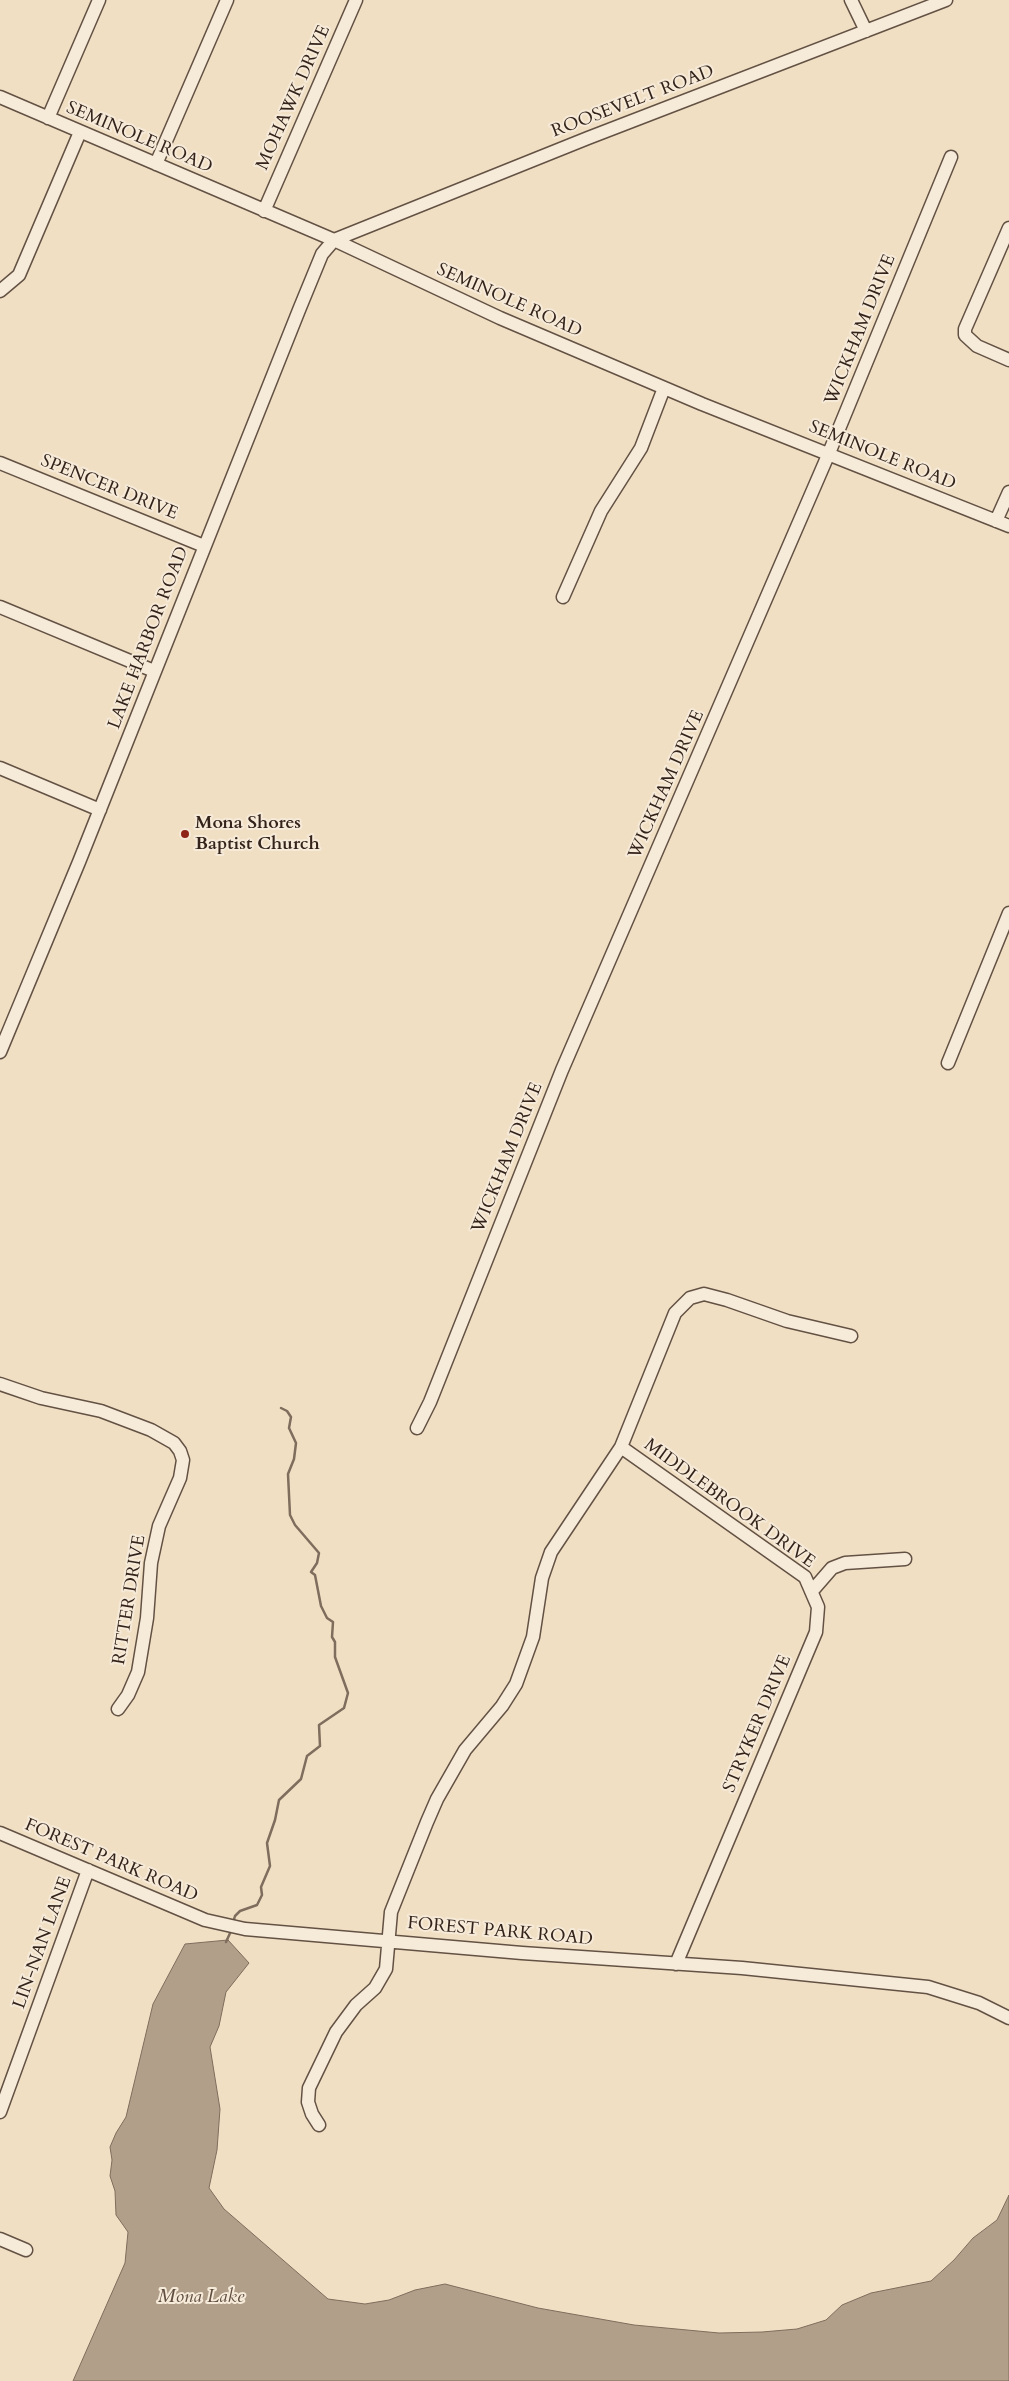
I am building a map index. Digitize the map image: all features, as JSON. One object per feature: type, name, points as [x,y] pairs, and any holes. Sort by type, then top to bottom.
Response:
[{"type":"street","points":[[48,118],[99,0]]},
{"type":"street","points":[[156,164],[227,0]]},
{"type":"street","name":"MOHAWK DRIVE","points":[[264,211],[356,0]]},
{"type":"street","points":[[850,0],[866,31]]},
{"type":"street","name":"ROOSEVELT ROAD","points":[[334,240],[588,138],[946,0]]},
{"type":"street","name":"SEMINOLE ROAD","points":[[0,97],[334,240],[500,318],[664,388],[1009,526]]},
{"type":"street","points":[[0,291],[19,275],[80,132]]},
{"type":"street","name":"WICKHAM DRIVE","points":[[417,1428],[430,1402],[562,1070],[829,453],[951,157]]},
{"type":"street","points":[[1009,228],[965,329],[965,335],[977,346],[1009,360]]},
{"type":"street","name":"LAKE HARBOR ROAD","points":[[0,1052],[6,1023],[100,810],[154,670],[322,254],[334,240]]},
{"type":"street","points":[[564,597],[601,511],[641,448],[664,388]]},
{"type":"street","name":"SPENCER DRIVE","points":[[0,463],[204,546]]},
{"type":"street","points":[[996,521],[1009,492]]},
{"type":"street","points":[[0,607],[154,670]]},
{"type":"street","points":[[0,768],[100,810]]},
{"type":"street","points":[[948,1062],[1009,913]]},
{"type":"street","points":[[318,2125],[308,2102],[309,2088],[336,2032],[356,2005],[375,1988],[386,1969],[391,1912],[437,1798],[465,1750],[502,1706],[516,1684],[532,1637],[542,1578],[551,1552],[621,1447],[675,1313],[690,1298],[704,1294],[787,1321],[851,1336]]},
{"type":"street","name":"RITTER DRIVE","points":[[0,1384],[41,1398],[101,1410],[151,1430],[174,1443],[180,1450],[182,1468],[159,1526],[151,1563],[147,1618],[138,1672],[128,1695],[118,1709]]},
{"type":"street","name":"MIDDLEBROOK DRIVE","points":[[621,1447],[805,1577],[812,1591]]},
{"type":"street","points":[[812,1591],[832,1568],[845,1563],[905,1559]]},
{"type":"street","name":"STRYKER DRIVE","points":[[676,1964],[816,1632],[818,1607],[812,1591]]},
{"type":"street","name":"FOREST PARK ROAD","points":[[0,1833],[213,1922],[245,1929],[389,1940],[462,1948],[828,1976],[928,1987],[979,2003],[1009,2018]]},
{"type":"street","name":"LIN-NAN LANE","points":[[0,2112],[88,1870]]},
{"type":"street","points":[[0,2239],[26,2250]]},
{"type":"water","name":"Mona Lake","points":[[228,1940],[249,1963],[226,1992],[219,2026],[210,2047],[220,2109],[217,2150],[209,2188],[224,2209],[328,2299],[365,2304],[389,2300],[415,2290],[445,2284],[538,2308],[634,2325],[719,2333],[797,2329],[826,2320],[842,2305],[871,2293],[931,2281],[954,2260],[973,2238],[997,2220],[1009,2195],[1009,2381],[73,2381],[125,2263],[128,2232],[116,2215],[115,2191],[110,2176],[112,2160],[110,2147],[126,2117],[153,2004],[185,1944]]},
{"type":"waterway","points":[[233,1923],[235,1916],[240,1911],[257,1905],[262,1895],[261,1887],[270,1866],[267,1843],[275,1820],[279,1800],[301,1779],[307,1756],[320,1746],[319,1725],[344,1708],[348,1693],[335,1657],[335,1642],[332,1637],[333,1622],[327,1618],[321,1606],[315,1575],[311,1572],[317,1563],[319,1553],[295,1525],[290,1515],[288,1474],[294,1459],[296,1443],[289,1428],[291,1417],[287,1411],[281,1408]]},
{"type":"waterway","points":[[226,1942],[231,1931]]},
{"type":"place","name":"Mona Shores Baptist Church","points":[[185,834]]}]
